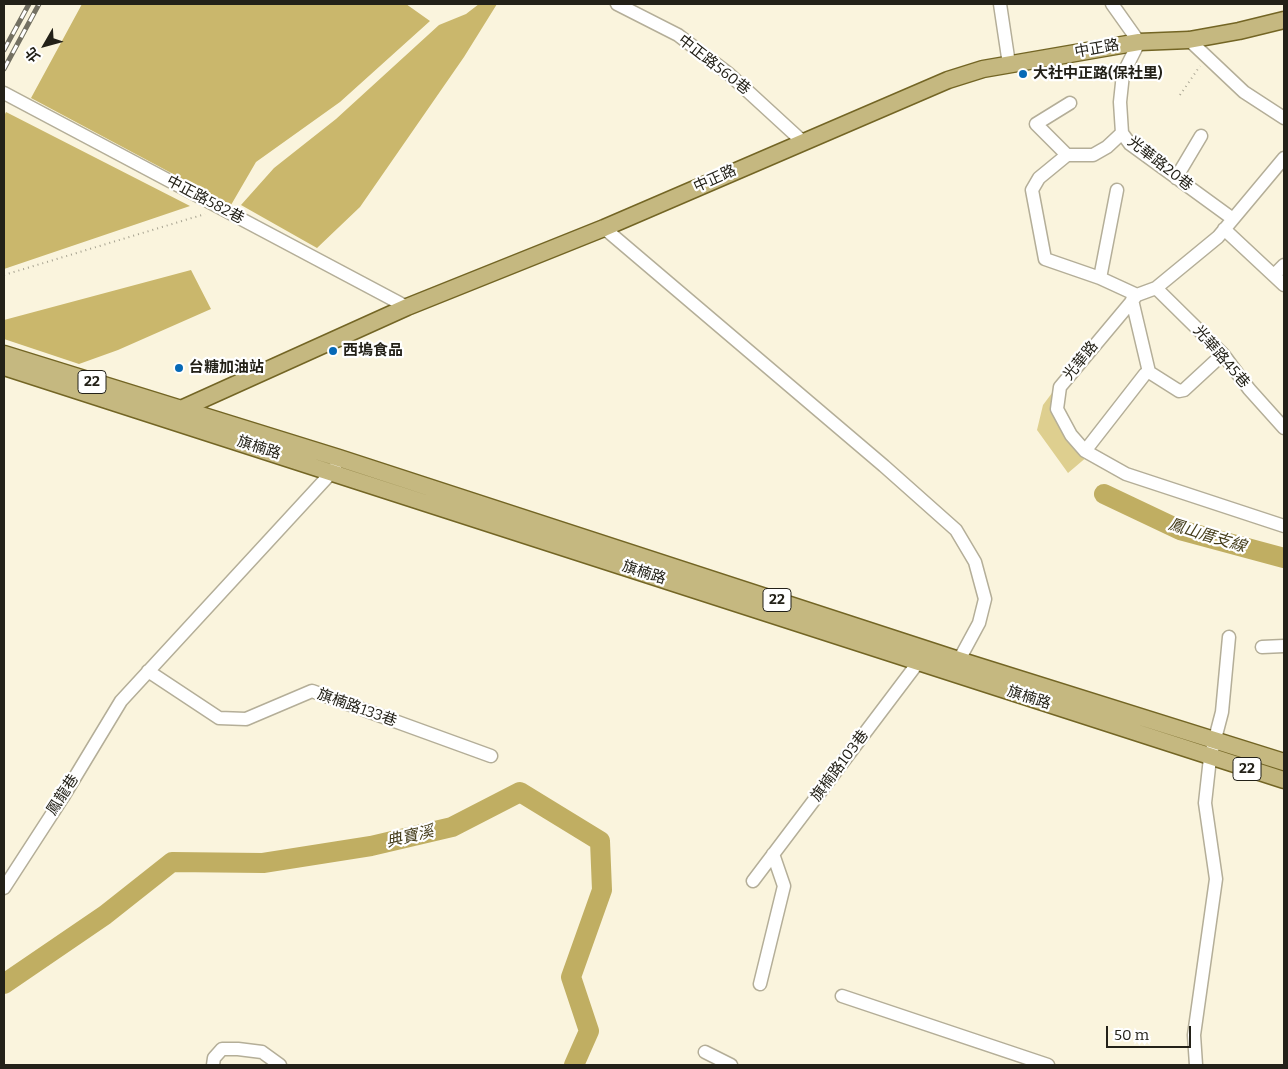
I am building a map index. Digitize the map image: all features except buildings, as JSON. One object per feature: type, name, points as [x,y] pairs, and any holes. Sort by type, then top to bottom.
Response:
[{"type":"main road","name":"中正路","points":[[179,416],[407,307],[604,228],[802,141],[948,80],[983,69],[1009,64],[1139,42],[1189,40],[1284,20]]},
{"type":"main road","name":"旗楠路","points":[[4,354],[332,472],[923,656],[959,660],[1284,762]]},
{"type":"main road","name":"旗楠路","points":[[4,367],[339,458],[923,656],[1210,758],[1284,780]]},
{"type":"street","name":"中正路560巷","points":[[616,4],[678,35],[730,74],[802,141]]},
{"type":"street","points":[[1000,4],[1009,64]]},
{"type":"street","points":[[1112,4],[1139,42],[1123,74],[1120,102],[1122,132]]},
{"type":"street","points":[[1189,40],[1244,92],[1284,118]]},
{"type":"street","name":"中正路582巷","points":[[4,93],[407,307]]},
{"type":"street","points":[[1070,103],[1036,124],[1067,155],[1039,178],[1032,190],[1043,254],[1048,261],[1100,278],[1135,298],[1149,372],[1179,391],[1184,390],[1223,354]]},
{"type":"street","name":"光華路20巷","points":[[1067,155],[1094,155],[1107,147],[1122,132],[1130,144],[1233,220]]},
{"type":"street","points":[[1176,178],[1201,136]]},
{"type":"street","points":[[1135,298],[1156,288],[1218,237],[1284,158]]},
{"type":"street","points":[[1100,278],[1117,190]]},
{"type":"street","points":[[604,228],[884,466],[956,530],[975,562],[985,599],[980,623],[959,660]]},
{"type":"street","points":[[1224,229],[1284,286]]},
{"type":"street","points":[[1274,275],[1284,265]]},
{"type":"street","name":"光華路45巷","points":[[1156,288],[1223,354],[1249,389],[1284,428]]},
{"type":"street","name":"光華路","points":[[1135,298],[1060,387],[1057,409],[1071,435],[1085,451],[1126,474],[1284,526]]},
{"type":"street","points":[[1085,451],[1145,374],[1149,372]]},
{"type":"street","points":[[148,671],[332,472],[339,458]]},
{"type":"street","points":[[1196,1065],[1195,1026],[1207,954],[1216,879],[1206,803],[1210,758],[1222,712],[1229,637]]},
{"type":"street","points":[[1262,647],[1284,646]]},
{"type":"street","name":"旗楠路103巷","points":[[753,881],[923,656]]},
{"type":"street","name":"鳳龍巷","points":[[4,888],[63,797],[121,701],[148,671]]},
{"type":"street","name":"旗楠路133巷","points":[[148,671],[219,718],[246,719],[312,691],[491,756]]},
{"type":"street","points":[[760,984],[784,886],[773,854]]},
{"type":"street","points":[[842,996],[1048,1065]]},
{"type":"street","points":[[213,1065],[214,1058],[222,1049],[262,1052],[280,1065]]},
{"type":"street","points":[[705,1052],[730,1065]]},
{"type":"path","points":[[1180,95],[1207,56]]},
{"type":"path","points":[[4,275],[222,209]]},
{"type":"shaded area","points":[[82,4],[406,4],[430,21],[340,102],[256,162],[231,205],[31,98]]},
{"type":"shaded area","points":[[479,4],[497,4],[464,57],[360,207],[317,248],[241,205],[274,168],[336,119],[439,25],[466,14]]},
{"type":"shaded area","points":[[6,112],[190,206],[4,269],[4,116]]},
{"type":"shaded area","points":[[191,270],[211,309],[118,350],[79,364],[4,339],[4,320]]},
{"type":"shaded area","points":[[1055,389],[1055,407],[1088,456],[1068,473],[1037,430],[1043,405]]},
{"type":"waterway","name":"鳳山厝支線","points":[[1104,494],[1180,530],[1284,558]]},
{"type":"waterway","name":"典寶溪","points":[[4,984],[105,915],[172,862],[263,863],[371,846],[452,827],[520,792],[600,841],[602,890],[571,977],[589,1031],[574,1065]]},
{"type":"railway","points":[[4,50],[29,4]]},
{"type":"railway","points":[[4,69],[39,4]]},
{"type":"place","name":"大社中正路(保社里)","points":[[1023,74]]},
{"type":"place","name":"西塢食品","points":[[333,351]]},
{"type":"place","name":"台糖加油站","points":[[179,368]]}]
